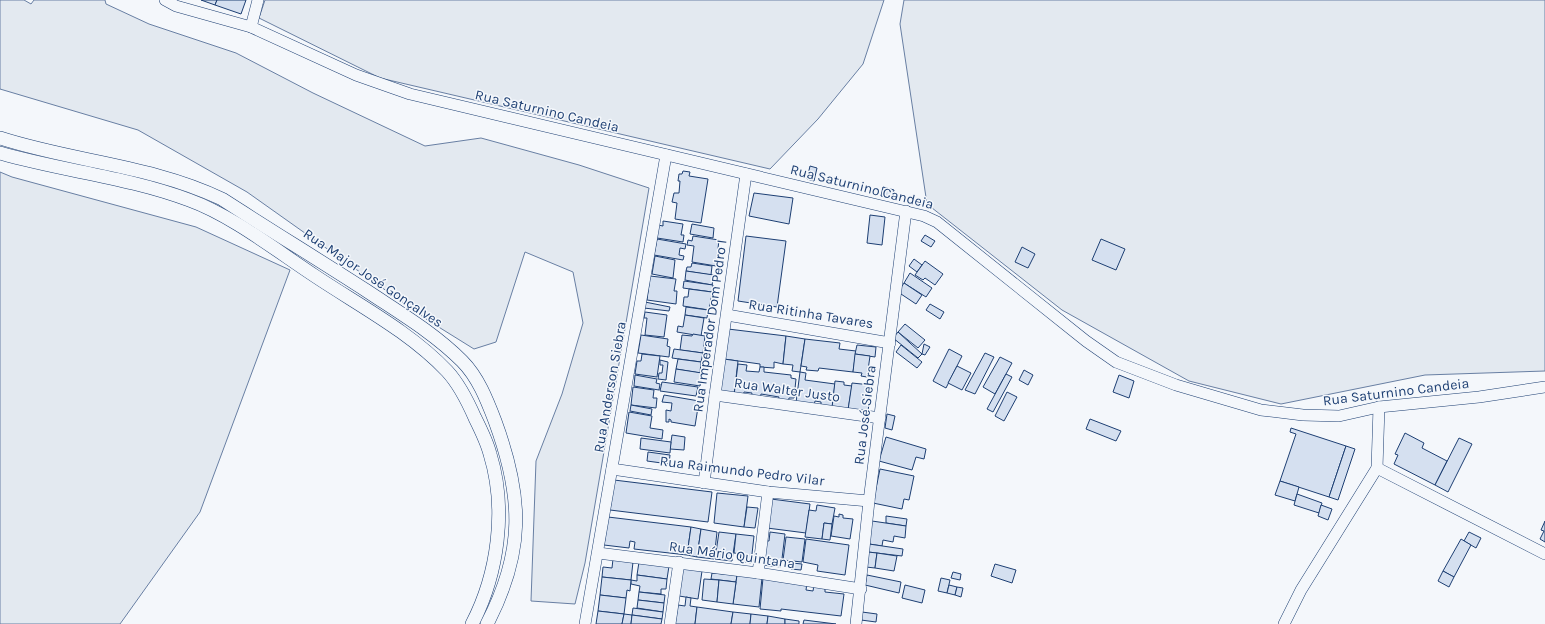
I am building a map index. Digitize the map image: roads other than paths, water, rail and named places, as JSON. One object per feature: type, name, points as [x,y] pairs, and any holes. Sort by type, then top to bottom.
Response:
[{"type":"street","name":"Rua Saturnino Candeia","points":[[165,0],[176,6],[251,27],[383,86],[418,96],[906,211],[937,222],[1086,341],[1122,364],[1176,385],[1261,410],[1303,415],[1339,416],[1379,407],[1479,397],[1545,387]]},
{"type":"street","points":[[251,27],[258,0]]},
{"type":"street","name":"Rua Major José Gonçalves","points":[[0,138],[167,177],[196,186],[215,196],[422,327],[462,360],[471,372],[489,405],[509,460],[515,497],[516,529],[511,563],[505,582],[487,624]]},
{"type":"street","points":[[0,152],[176,195],[205,206],[246,231],[415,342],[449,372],[463,394],[490,453],[497,496],[498,522],[495,559],[484,597],[472,624]]},
{"type":"street","name":"Rua Anderson Siebra","points":[[585,624],[666,155]]},
{"type":"street","name":"Rua Imperador Dom Pedro I","points":[[704,483],[746,174]]},
{"type":"street","name":"Rua José Siebra","points":[[856,624],[861,589],[869,501],[906,211]]},
{"type":"street","name":"Rua Ritinha Tavares","points":[[726,315],[890,343]]},
{"type":"street","name":"Rua Walter Justo","points":[[715,395],[880,418]]},
{"type":"street","points":[[1284,624],[1301,590],[1377,468],[1379,407]]},
{"type":"street","points":[[1377,468],[1545,554]]},
{"type":"street","name":"Rua Raimundo Pedro Vilar","points":[[612,469],[768,492],[869,501]]},
{"type":"street","points":[[758,573],[768,492]]},
{"type":"street","name":"Rua Mário Quintana","points":[[598,553],[679,562],[861,589]]},
{"type":"street","points":[[670,624],[679,562]]}]
